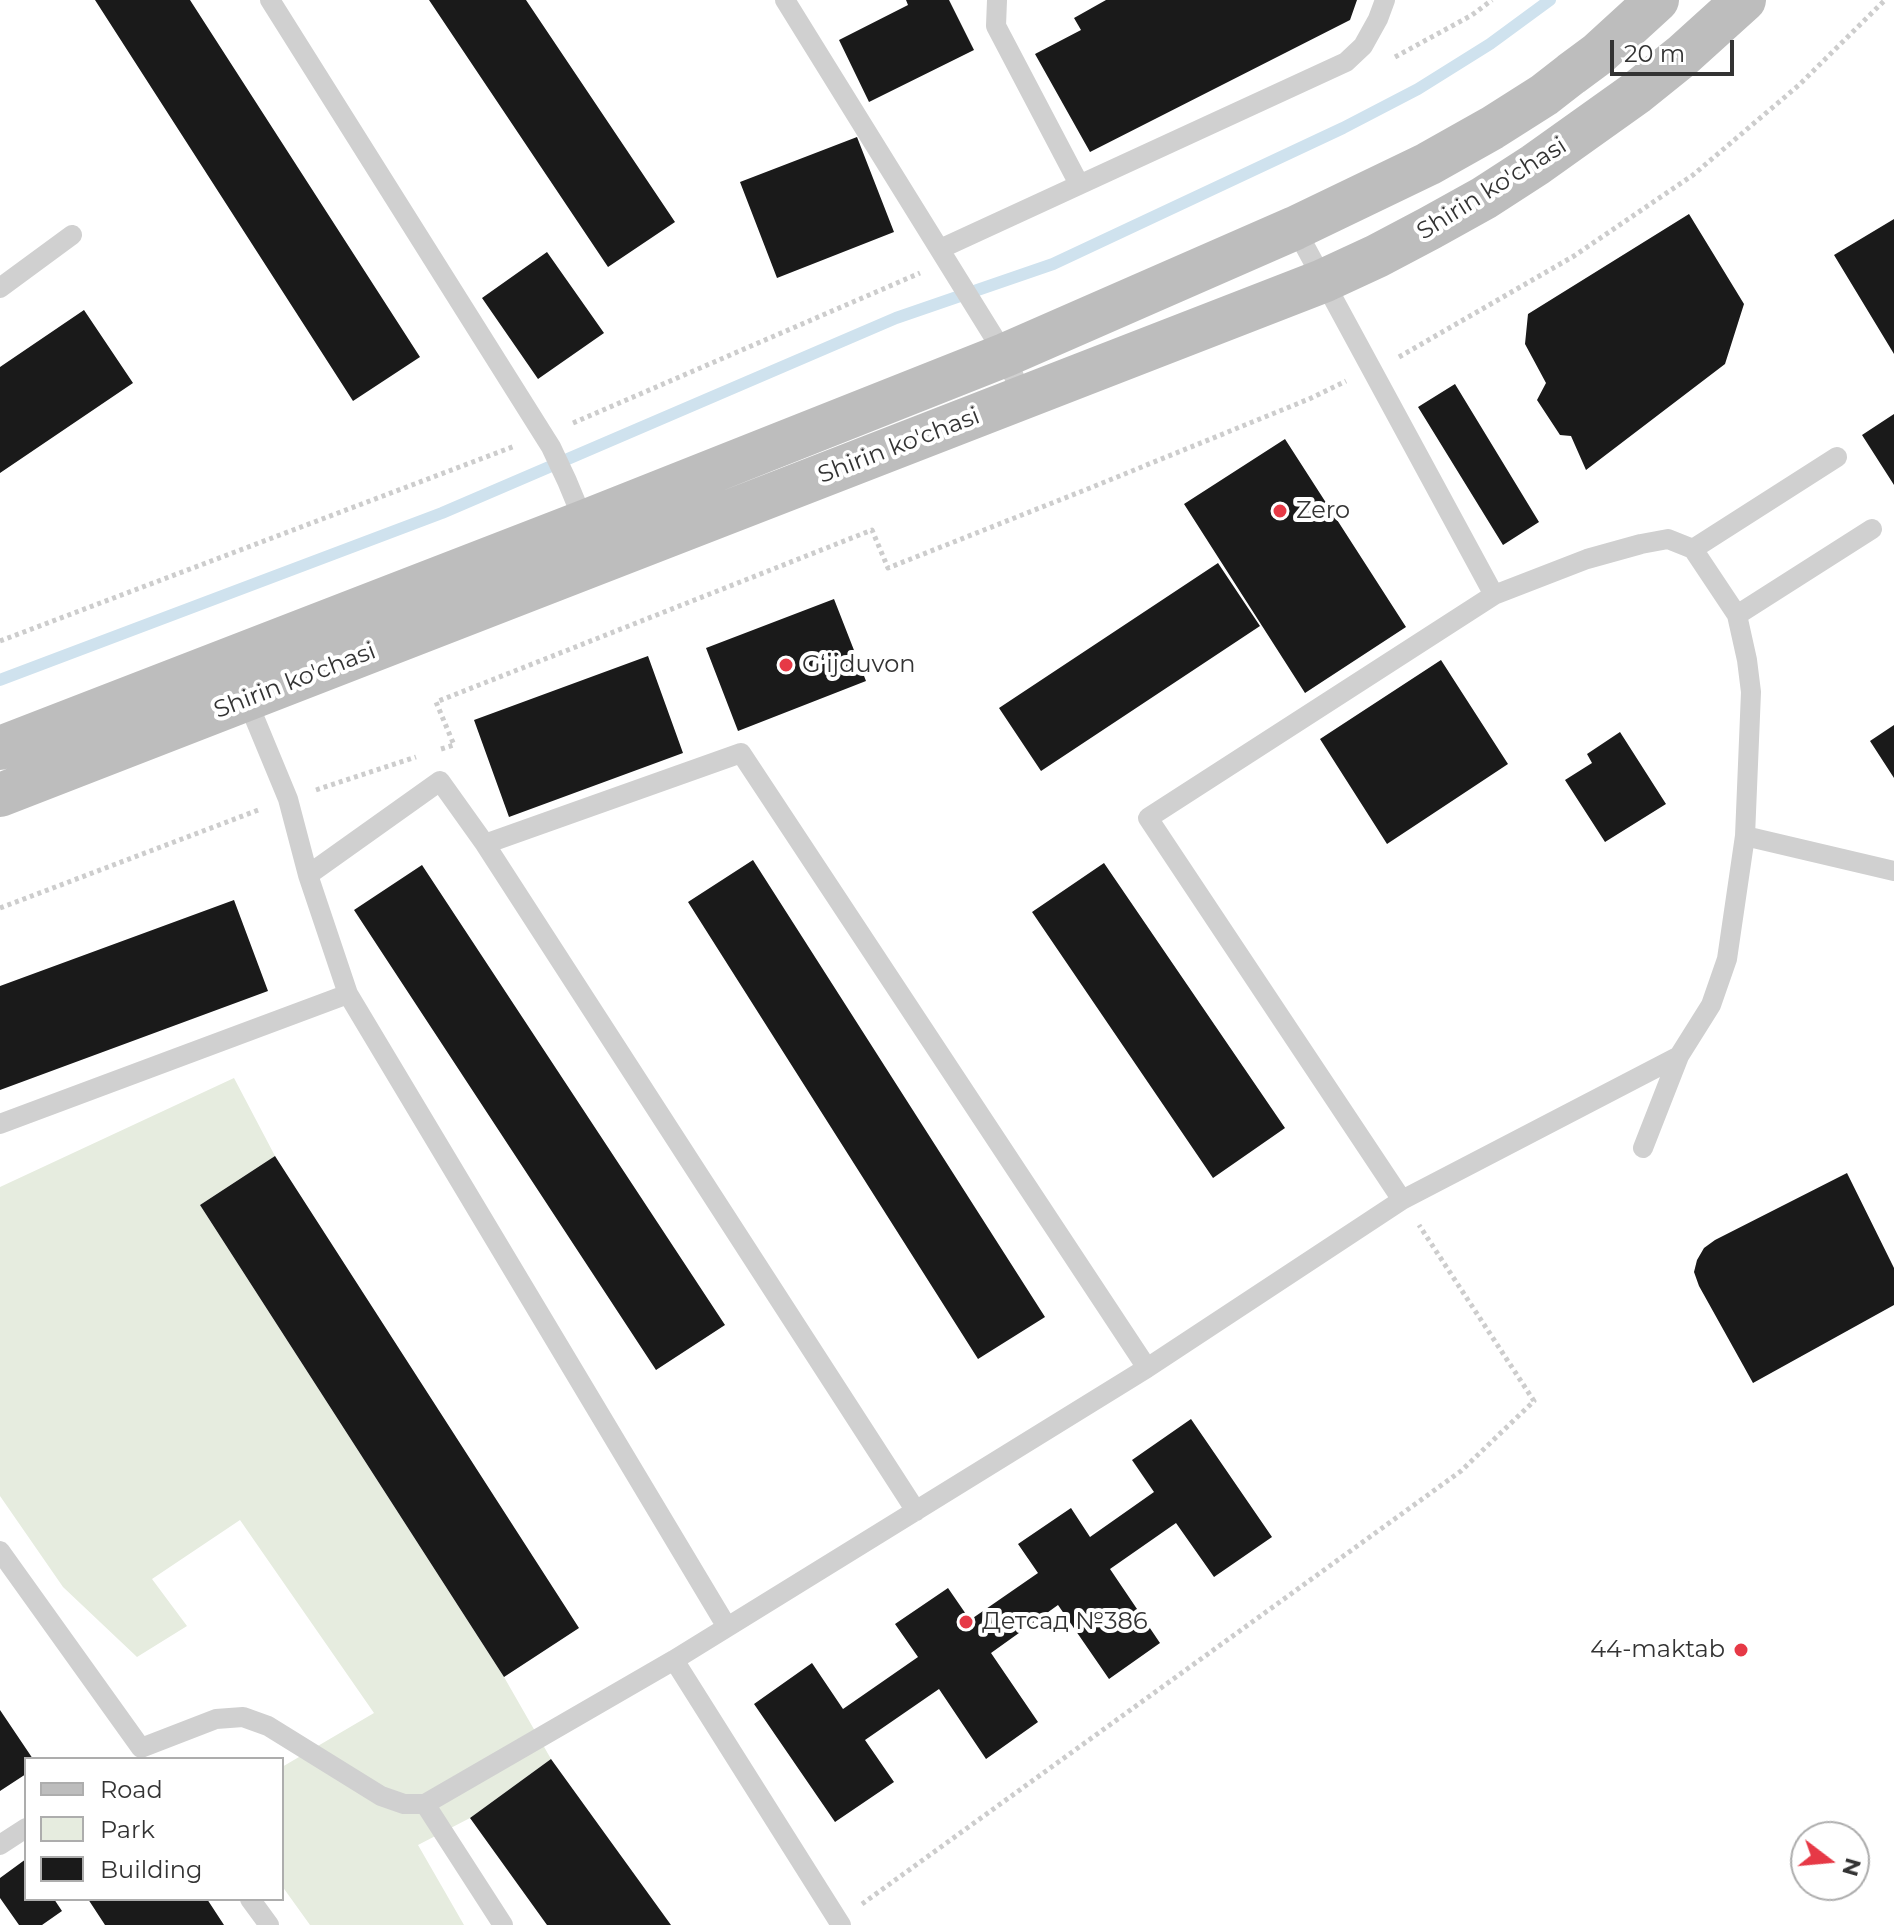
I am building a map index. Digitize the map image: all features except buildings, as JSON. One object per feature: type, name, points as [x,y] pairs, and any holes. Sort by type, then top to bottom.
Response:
[{"type":"main road","name":"Shirin ko'chasi","points":[[0,748],[1005,355],[1295,228],[1428,164],[1492,128],[1544,95],[1598,54],[1657,0]]},
{"type":"main road","name":"Shirin ko'chasi","points":[[0,795],[1323,281],[1430,228],[1535,165],[1648,84],[1744,0]]},
{"type":"lane","points":[[270,0],[547,441],[584,522]]},
{"type":"lane","points":[[785,0],[1005,355],[1023,398]]},
{"type":"lane","points":[[997,0],[996,26],[1079,184]]},
{"type":"lane","points":[[944,255],[1079,184],[1346,62],[1363,46],[1385,0]]},
{"type":"lane","points":[[1295,228],[1494,595]]},
{"type":"lane","points":[[0,288],[72,235]]},
{"type":"lane","points":[[1693,549],[1837,457]]},
{"type":"lane","points":[[1737,615],[1872,529]]},
{"type":"lane","points":[[1402,1200],[1148,818],[1494,595],[1587,559],[1668,539],[1693,549],[1737,615],[1751,692],[1745,836],[1727,959],[1711,1005],[1679,1056],[1643,1148]]},
{"type":"lane","points":[[247,700],[288,799],[308,875],[348,994],[727,1627]]},
{"type":"lane","points":[[485,844],[741,753],[1147,1368]]},
{"type":"lane","points":[[308,875],[440,781],[485,844],[916,1511]]},
{"type":"lane","points":[[1745,836],[1894,871]]},
{"type":"lane","points":[[0,1124],[348,994]]},
{"type":"lane","points":[[0,1551],[139,1755],[216,1719],[243,1717],[268,1726],[381,1796],[404,1804],[425,1804],[674,1660],[916,1511],[1147,1368],[1402,1200],[1679,1056]]},
{"type":"lane","points":[[674,1660],[840,1923]]},
{"type":"lane","points":[[425,1804],[503,1925]]},
{"type":"lane","points":[[0,1845],[24,1829]]},
{"type":"lane","points":[[251,1901],[269,1925]]},
{"type":"path","points":[[1389,60],[1472,15],[1492,0]]},
{"type":"path","points":[[1397,359],[1574,256],[1693,175],[1799,85],[1885,0]]},
{"type":"path","points":[[0,641],[547,441],[944,255]]},
{"type":"path","points":[[439,750],[454,745],[436,702],[872,530],[888,568],[1309,399],[1349,380]]},
{"type":"path","points":[[0,908],[288,799],[424,755]]},
{"type":"path","points":[[840,1923],[1461,1471],[1534,1401],[1402,1200]]},
{"type":"green space","points":[[234,1078],[275,1156],[200,1205],[504,1677],[551,1759],[470,1818],[418,1845],[464,1925],[310,1925],[284,1889],[284,1766],[374,1713],[240,1520],[152,1579],[187,1626],[137,1657],[63,1587],[0,1496],[0,1187]]},
{"type":"waterway","points":[[0,680],[442,513],[896,318],[1053,264],[1343,128],[1418,89],[1490,44],[1550,0]]},
{"type":"place","name":"Zero","points":[[1280,511]]},
{"type":"place","name":"Gʻijduvon","points":[[786,665]]},
{"type":"place","name":"Детсад №386","points":[[966,1622]]},
{"type":"place","name":"44-maktab","points":[[1741,1650]]}]
